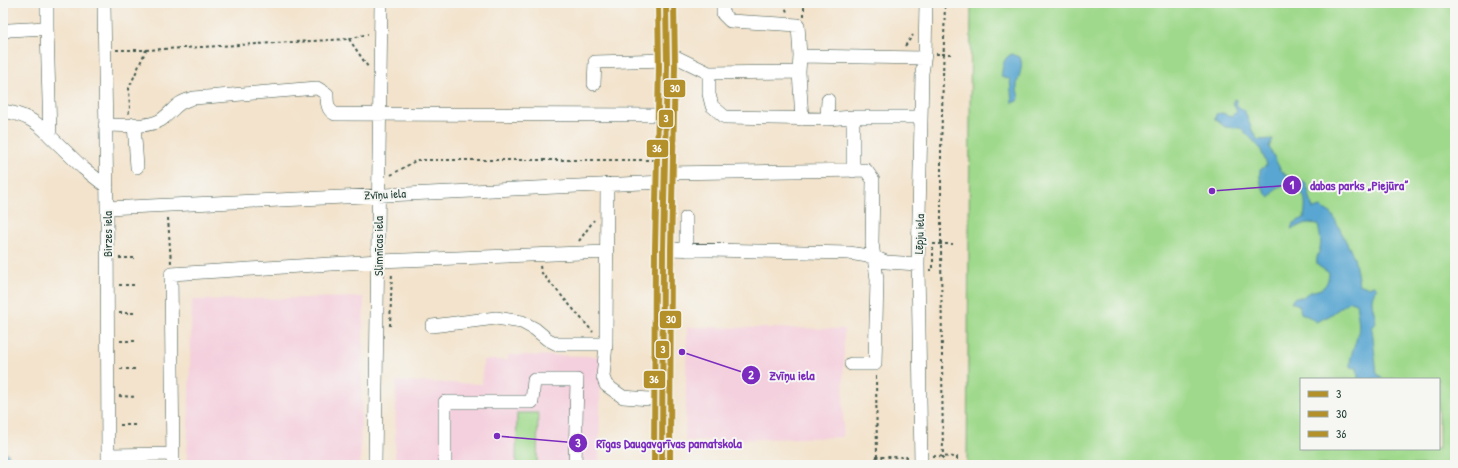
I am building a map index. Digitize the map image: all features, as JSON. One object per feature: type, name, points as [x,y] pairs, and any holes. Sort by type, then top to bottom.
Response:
[{"type":"street","points":[[47,3],[50,136]]},
{"type":"street","name":"Birzes iela","points":[[104,3],[107,187],[108,460]]},
{"type":"street","name":"Slimnīcas iela","points":[[375,465],[379,261],[378,189],[381,3]]},
{"type":"street","points":[[662,465],[663,249],[667,58],[666,3]]},
{"type":"street","points":[[723,3],[723,14],[730,21],[798,25],[802,119]]},
{"type":"street","name":"Lēpju iela","points":[[921,461],[918,264],[921,117],[926,3]]},
{"type":"street","points":[[3,32],[9,30],[47,28]]},
{"type":"street","points":[[800,56],[924,58]]},
{"type":"street","points":[[594,84],[595,62],[676,57],[709,74],[799,72]]},
{"type":"street","points":[[709,74],[709,94],[712,106],[725,117],[827,120],[853,117],[921,117]]},
{"type":"street","points":[[105,125],[146,124],[160,120],[178,103],[194,98],[316,88],[327,94],[327,105],[330,111],[335,114],[665,115]]},
{"type":"street","points":[[827,120],[828,100]]},
{"type":"street","points":[[3,111],[26,117],[41,126],[83,168],[107,187]]},
{"type":"street","points":[[853,117],[853,171]]},
{"type":"street","points":[[128,125],[137,167]]},
{"type":"street","name":"Zvīņu iela","points":[[107,208],[167,205],[378,189],[607,184],[664,177],[866,170],[873,180],[872,243],[874,257]]},
{"type":"street","points":[[607,184],[607,252],[603,377],[606,385],[623,397],[662,400]]},
{"type":"street","points":[[686,218],[686,250]]},
{"type":"street","points":[[663,249],[849,253],[874,257],[886,262],[918,264]]},
{"type":"street","points":[[108,460],[173,459],[171,274],[379,261],[607,252]]},
{"type":"street","points":[[851,364],[875,364],[877,279],[874,257]]},
{"type":"street","points":[[432,326],[496,318],[522,322],[557,344],[604,344]]},
{"type":"street","points":[[445,465],[445,402],[532,402],[534,380],[577,380],[575,465]]},
{"type":"path","points":[[804,19],[804,4],[878,3]]},
{"type":"path","points":[[942,465],[940,245],[945,3]]},
{"type":"path","points":[[104,50],[146,50],[349,39],[381,30]]},
{"type":"path","points":[[900,51],[915,33]]},
{"type":"path","points":[[349,39],[380,86]]},
{"type":"path","points":[[128,125],[130,110],[129,88],[146,50]]},
{"type":"path","points":[[938,54],[952,54]]},
{"type":"path","points":[[378,189],[417,160],[654,160]]},
{"type":"path","points":[[167,205],[171,274]]},
{"type":"path","points":[[570,253],[600,212],[607,211]]},
{"type":"path","points":[[933,244],[953,244]]},
{"type":"path","points":[[539,254],[541,272],[604,344]]},
{"type":"path","points":[[115,258],[136,258]]},
{"type":"path","points":[[116,285],[136,285]]},
{"type":"path","points":[[116,313],[136,313]]},
{"type":"path","points":[[116,340],[136,341]]},
{"type":"path","points":[[875,364],[877,457]]},
{"type":"path","points":[[116,369],[137,369]]},
{"type":"path","points":[[116,396],[137,397]]},
{"type":"path","points":[[116,425],[137,425]]},
{"type":"path","points":[[936,456],[958,457],[957,465]]},
{"type":"path","points":[[866,465],[877,457],[921,461]]},
{"type":"shaded area","points":[[364,297],[360,465],[187,464],[192,300]]},
{"type":"shaded area","points":[[687,327],[844,329],[843,437],[685,441]]},
{"type":"shaded area","points":[[508,355],[601,356],[599,465],[395,465],[396,381],[482,384],[483,360],[508,360]]},
{"type":"green space","points":[[971,3],[1455,3],[1455,465],[967,465]]},
{"type":"green space","points":[[517,413],[538,413],[537,465],[516,465]]},
{"type":"water","points":[[1012,54],[1020,57],[1022,66],[1017,85],[1019,98],[1017,101],[1012,103],[1010,79],[1001,77],[1005,60]]},
{"type":"water","points":[[1234,99],[1236,100],[1237,106],[1244,110],[1258,140],[1273,139],[1269,147],[1279,167],[1287,176],[1305,183],[1313,209],[1321,207],[1332,214],[1354,257],[1359,284],[1367,287],[1374,285],[1377,288],[1372,297],[1372,305],[1376,323],[1372,328],[1377,374],[1383,378],[1358,378],[1357,368],[1350,367],[1359,329],[1356,303],[1350,301],[1329,316],[1316,322],[1301,313],[1299,305],[1291,302],[1295,297],[1303,297],[1311,292],[1323,288],[1328,280],[1329,273],[1317,265],[1321,242],[1318,224],[1307,223],[1291,229],[1293,223],[1304,218],[1305,207],[1303,195],[1293,184],[1279,187],[1270,198],[1265,192],[1260,178],[1260,170],[1267,165],[1260,148],[1240,128],[1225,127],[1215,119],[1216,114],[1222,113],[1231,116],[1237,112],[1233,103]]},
{"type":"water","points":[[3,450],[8,454],[12,465],[3,465]]},
{"type":"transit line","name":"36","points":[[654,465],[655,249],[659,66],[658,3]]},
{"type":"transit line","name":"3","points":[[662,465],[663,249],[667,66],[666,3]]},
{"type":"transit line","name":"30","points":[[670,465],[671,249],[675,66],[674,3]]},
{"type":"place","name":"dabas parks „Piejūra”","points":[[1212,191]]},
{"type":"place","name":"Zvīņu iela","points":[[682,352]]},
{"type":"place","name":"Rīgas Daugavgrīvas pamatskola","points":[[497,436]]}]
